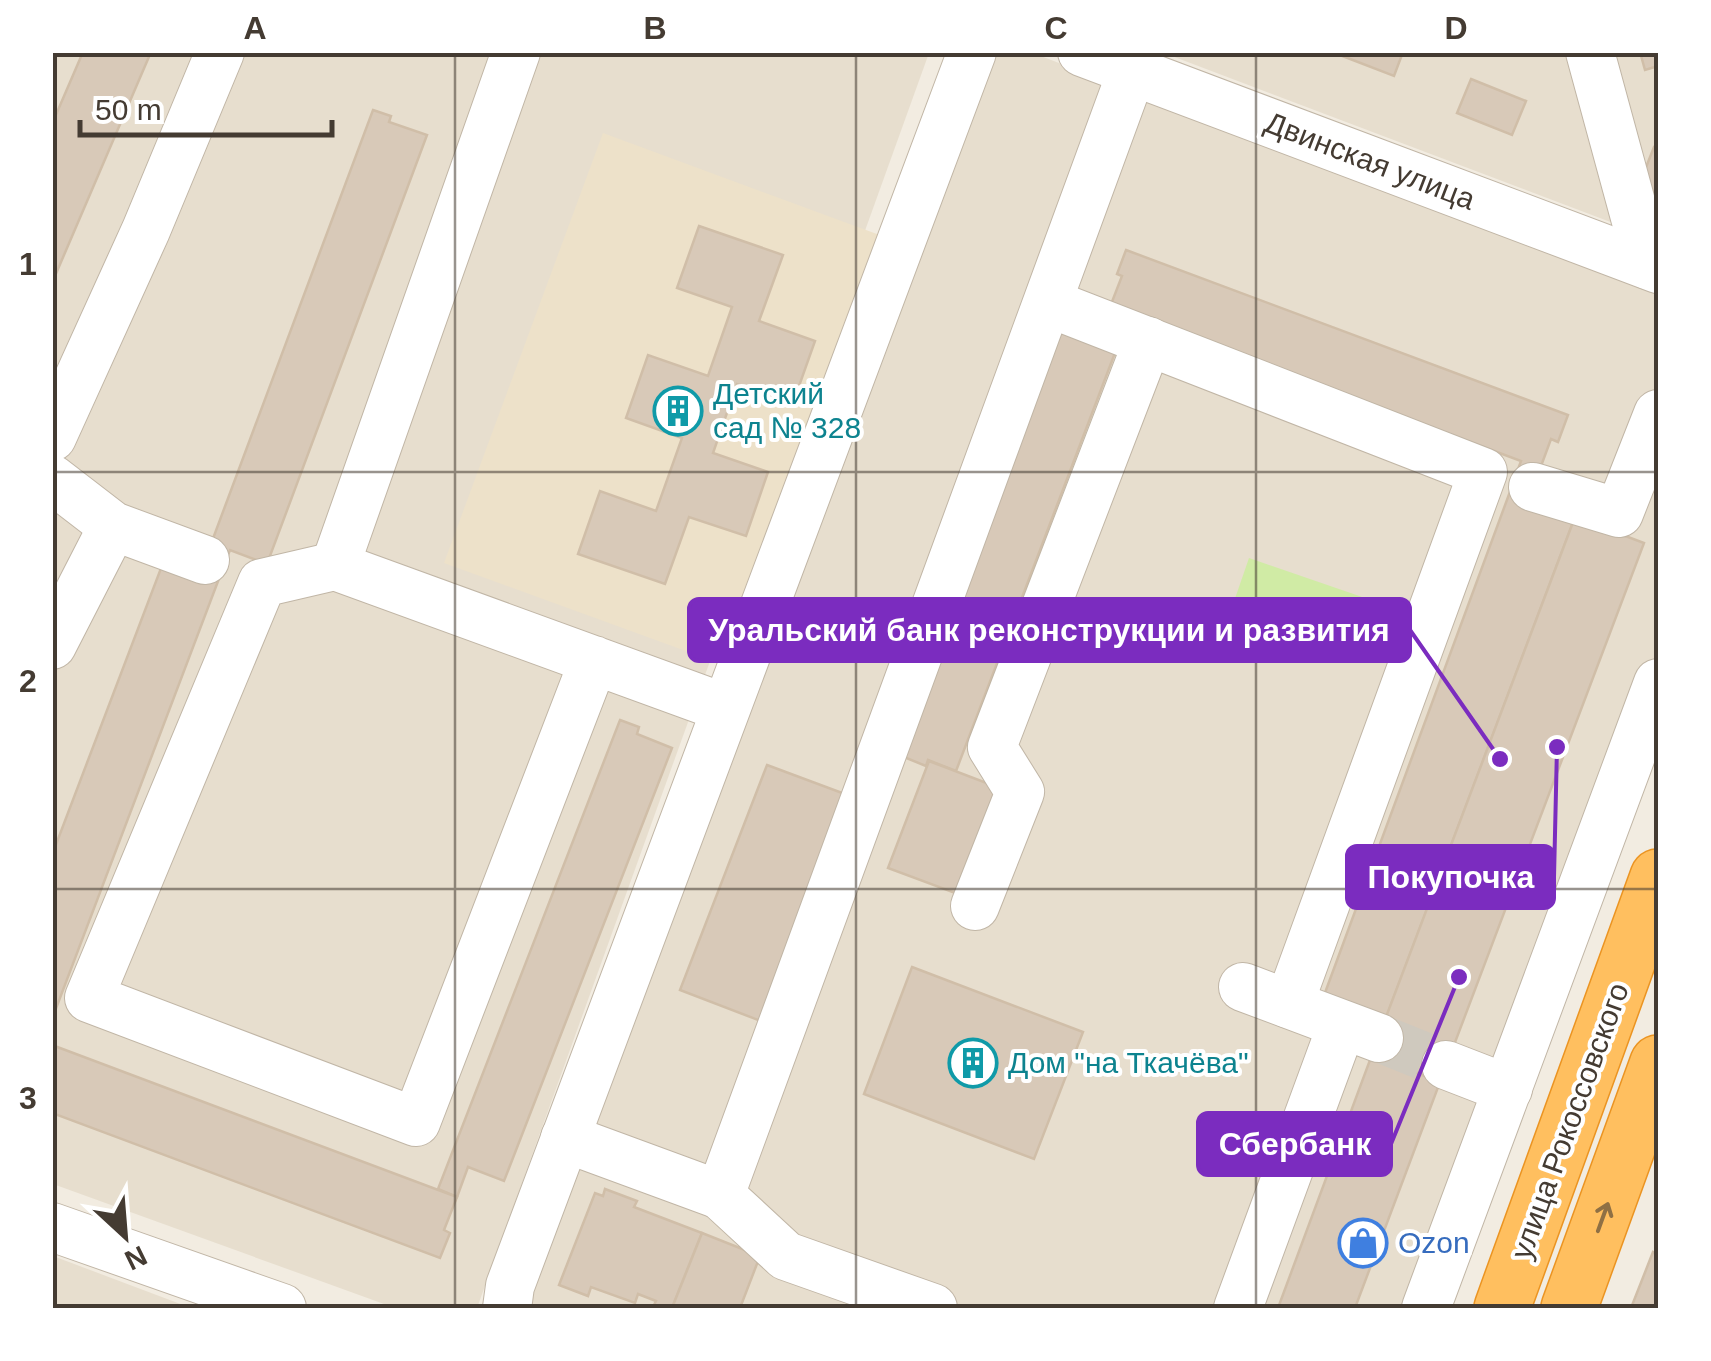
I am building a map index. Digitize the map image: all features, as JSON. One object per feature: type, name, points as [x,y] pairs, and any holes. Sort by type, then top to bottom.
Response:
[{"type":"highway","name":"улица Рокоссовского","points":[[1502,1308],[1658,877]]},
{"type":"highway","points":[[1570,1308],[1658,1064]]},
{"type":"street","points":[[52,438],[146,230],[220,52]]},
{"type":"street","points":[[336,566],[516,52]]},
{"type":"street","points":[[507,1308],[510,1286],[972,52]]},
{"type":"street","name":"Двинская улица","points":[[1082,52],[1135,62],[1653,268]]},
{"type":"street","points":[[1590,52],[1653,268]]},
{"type":"street","points":[[720,1195],[1135,62]]},
{"type":"street","points":[[1049,302],[1510,480],[1619,514],[1658,414]]},
{"type":"street","points":[[975,906],[1020,792],[992,747],[1148,341]]},
{"type":"street","points":[[52,479],[113,526],[230,570],[336,566],[725,708]]},
{"type":"street","points":[[1289,1004],[1510,480]]},
{"type":"street","points":[[52,645],[113,526]]},
{"type":"street","points":[[230,570],[88,998],[416,1122],[594,660]]},
{"type":"street","points":[[1426,1308],[1658,683]]},
{"type":"street","points":[[1238,1308],[1360,1032],[1243,986]]},
{"type":"street","points":[[1446,1065],[1508,1089]]},
{"type":"street","points":[[565,1138],[720,1195],[786,1256],[932,1308]]},
{"type":"street","points":[[52,1227],[282,1308]]},
{"type":"shaded area","points":[[52,53],[929,53],[477,1308],[395,1308],[53,1184]]},
{"type":"shaded area","points":[[1033,53],[1658,294],[1658,737],[1422,1308],[527,1308],[991,57]]},
{"type":"shaded area","points":[[1164,53],[1658,53],[1658,240]]},
{"type":"shaded area","points":[[603,133],[885,237],[727,666],[444,563]]},
{"type":"shaded area","points":[[53,1256],[191,1308],[53,1308]]},
{"type":"green space","points":[[1249,558],[1368,599],[1349,654],[1230,613]]},
{"type":"building","points":[[83,52],[151,52],[52,283],[52,124]]},
{"type":"building","points":[[1332,52],[1403,52],[1394,76]]},
{"type":"building","points":[[1640,52],[1658,52],[1658,66],[1645,70]]},
{"type":"building","points":[[1471,79],[1526,101],[1512,135],[1457,113]]},
{"type":"building","points":[[373,110],[391,116],[389,122],[427,135],[267,564],[230,550],[220,575],[202,568]]},
{"type":"building","points":[[1654,147],[1658,148],[1658,193],[1639,185]]},
{"type":"building","name":"Детский сад № 328","points":[[699,226],[783,255],[759,321],[815,341],[793,403],[737,384],[713,453],[768,472],[746,536],[689,517],[665,584],[578,554],[600,491],[656,511],[682,438],[626,418],[648,355],[708,376],[732,307],[677,288]]},
{"type":"building","points":[[1126,250],[1568,415],[1558,442],[1551,439],[1530,496],[1511,489],[1521,461],[1110,307],[1122,276],[1117,274]]},
{"type":"building","points":[[1129,316],[956,771],[928,760],[926,766],[899,755],[1064,321]]},
{"type":"building","points":[[1511,489],[1575,517],[1381,1031],[1322,1001]]},
{"type":"building","points":[[1575,517],[1644,543],[1440,1082],[1394,1064],[1403,1041],[1380,1033]]},
{"type":"building","points":[[166,555],[220,576],[52,1019],[52,855]]},
{"type":"building","points":[[620,720],[639,727],[637,734],[672,748],[504,1181],[468,1167],[457,1197],[438,1189]]},
{"type":"building","points":[[929,761],[997,787],[955,893],[888,868]]},
{"type":"building","points":[[767,765],[853,797],[766,1023],[680,990]]},
{"type":"building","name":"Дом \"на Ткачёва\"","points":[[912,967],[1083,1032],[1034,1159],[864,1094]]},
{"type":"building","points":[[1380,1033],[1403,1041],[1394,1064],[1440,1082],[1355,1308],[1278,1308]]},
{"type":"building","points":[[52,1045],[457,1197],[444,1230],[450,1233],[440,1258],[52,1113]]},
{"type":"building","points":[[605,1189],[637,1201],[634,1207],[702,1233],[672,1308],[653,1307],[656,1301],[638,1294],[635,1303],[591,1287],[588,1296],[559,1285],[595,1193],[603,1196]]},
{"type":"building","points":[[702,1233],[760,1256],[740,1308],[672,1308]]},
{"type":"building","points":[[1653,1252],[1658,1254],[1658,1308],[1631,1308]]},
{"type":"tunnel","points":[[1379,1038],[1446,1065]]},
{"type":"place","name":"Детский сад № 328","points":[[678,411]]},
{"type":"place","name":"Покупочка","points":[[1557,747]]},
{"type":"place","name":"Уральский банк реконструкции и развития","points":[[1500,759]]},
{"type":"place","name":"Сбербанк","points":[[1459,977]]},
{"type":"place","name":"Дом \"на Ткачёва\"","points":[[973,1063]]},
{"type":"place","name":"Ozon","points":[[1363,1243]]}]
